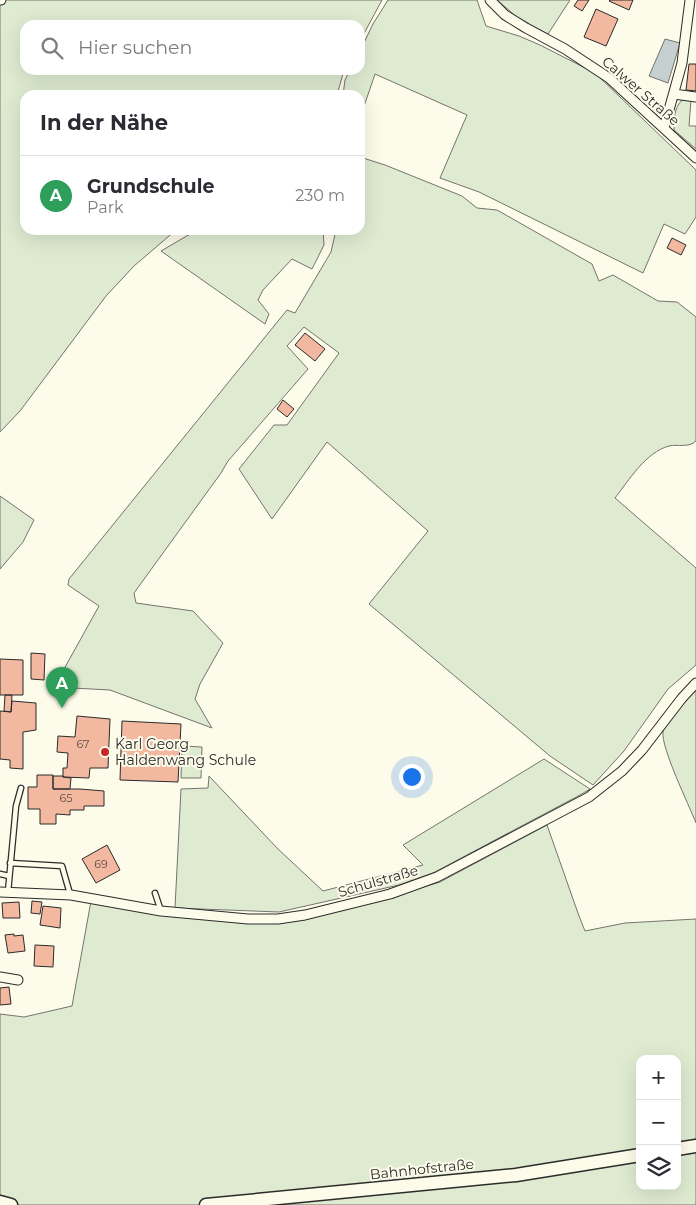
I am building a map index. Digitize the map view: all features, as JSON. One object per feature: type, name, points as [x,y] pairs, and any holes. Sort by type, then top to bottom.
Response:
[{"type":"street","name":"Calwer Straße","points":[[490,0],[512,19],[601,72],[696,158]]},
{"type":"street","points":[[664,128],[682,63],[690,0]]},
{"type":"street","points":[[674,94],[696,97]]},
{"type":"street","name":"Schulstraße","points":[[4,892],[71,895],[161,911],[248,919],[278,919],[305,915],[390,894],[437,877],[589,797],[622,771],[642,750],[696,683]]},
{"type":"street","points":[[0,977],[18,980]]},
{"type":"street","points":[[681,1149],[696,1146]]},
{"type":"street","name":"Bahnhofstraße","points":[[206,1205],[516,1175],[636,1156]]},
{"type":"street","points":[[0,1202],[11,1205]]},
{"type":"lane","points":[[4,892],[9,876],[16,806],[21,788]]},
{"type":"lane","points":[[10,863],[62,866],[71,895]]},
{"type":"lane","points":[[0,874],[9,876]]},
{"type":"lane","points":[[155,893],[161,911]]},
{"type":"green space","points":[[0,0],[382,0],[365,32],[365,20],[20,20],[20,75],[343,75],[338,90],[20,90],[20,235],[170,235],[134,266],[106,296],[20,411],[0,432]]},
{"type":"green space","points":[[388,0],[477,0],[486,26],[519,36],[540,45],[595,73],[696,170],[696,217],[685,234],[664,224],[643,273],[479,192],[440,178],[467,115],[375,74],[365,103],[365,90],[344,90],[348,75],[365,75],[365,41]]},
{"type":"green space","points":[[497,0],[570,0],[548,34],[518,18]]},
{"type":"green space","points":[[682,100],[691,100],[689,126],[696,126],[696,149],[674,130],[676,110]]},
{"type":"green space","points":[[365,159],[462,196],[477,208],[497,210],[592,264],[599,281],[613,275],[658,301],[677,302],[696,317],[696,441],[687,445],[669,446],[653,454],[645,460],[615,498],[696,568],[696,665],[668,689],[624,751],[593,785],[550,756],[369,604],[428,531],[327,442],[272,519],[239,469],[274,425],[287,425],[339,353],[304,327],[287,346],[308,369],[228,461],[134,593],[136,603],[193,611],[223,643],[200,684],[195,699],[212,728],[110,690],[54,687],[99,606],[68,585],[69,579],[287,310],[295,313],[331,252],[335,235],[365,235]]},
{"type":"green space","points":[[188,235],[323,235],[324,245],[312,269],[292,259],[263,290],[258,300],[269,314],[265,324],[161,251]]},
{"type":"green space","points":[[0,496],[34,520],[23,542],[0,569]]},
{"type":"green space","points":[[696,689],[696,823],[666,750],[663,732],[672,717]]},
{"type":"green space","points":[[182,746],[202,747],[201,778],[181,778]]},
{"type":"green space","points":[[544,759],[590,789],[433,873],[399,885],[279,912],[175,908],[181,789],[208,788],[209,776],[278,849],[323,891],[423,865],[403,845]]},
{"type":"green space","points":[[547,825],[585,931],[625,923],[696,919],[696,1205],[0,1205],[0,1014],[24,1017],[72,1006],[91,901],[235,922],[393,896],[440,882]]},
{"type":"shaded area","points":[[665,39],[680,43],[668,83],[649,76]]},
{"type":"building","points":[[578,0],[589,0],[582,11],[574,6]]},
{"type":"building","points":[[610,0],[633,0],[629,10]]},
{"type":"building","points":[[596,9],[618,19],[606,46],[584,37]]},
{"type":"building","points":[[689,64],[696,64],[696,91],[686,90]]},
{"type":"building","points":[[672,238],[686,245],[681,255],[667,248]]},
{"type":"building","points":[[305,333],[325,349],[315,361],[295,345]]},
{"type":"building","points":[[283,400],[294,409],[287,417],[277,409]]},
{"type":"building","points":[[31,653],[45,654],[44,680],[31,679]]},
{"type":"building","points":[[0,659],[23,660],[23,695],[0,695]]},
{"type":"building","points":[[5,695],[12,695],[11,712],[4,711]]},
{"type":"building","points":[[12,701],[36,703],[36,730],[23,732],[23,769],[10,768],[10,760],[0,759],[0,711],[11,712]]},
{"type":"building","points":[[77,716],[110,719],[108,768],[90,768],[89,778],[63,777],[63,768],[67,768],[68,753],[57,752],[58,736],[75,737]]},
{"type":"building","points":[[122,721],[181,724],[178,782],[120,780]]},
{"type":"building","points":[[37,775],[53,775],[53,789],[104,791],[104,806],[84,806],[84,810],[70,810],[70,815],[56,814],[56,824],[40,824],[40,809],[28,809],[28,787],[37,787]]},
{"type":"building","points":[[53,776],[71,778],[70,789],[53,789]]},
{"type":"building","points":[[107,845],[120,870],[96,883],[82,859]]},
{"type":"building","points":[[32,901],[42,902],[40,914],[31,913]]},
{"type":"building","points":[[19,902],[20,918],[3,918],[2,903]]},
{"type":"building","points":[[43,906],[61,908],[60,928],[40,925]]},
{"type":"building","points":[[14,934],[14,936],[23,935],[25,951],[8,953],[5,935]]},
{"type":"building","points":[[35,945],[54,946],[53,967],[34,966]]},
{"type":"building","points":[[9,987],[11,1004],[0,1005],[0,988]]},
{"type":"place","name":"Grundschule","points":[[62,708]]},
{"type":"place","name":"Karl Georg Haldenwang Schule","points":[[105,752]]}]
